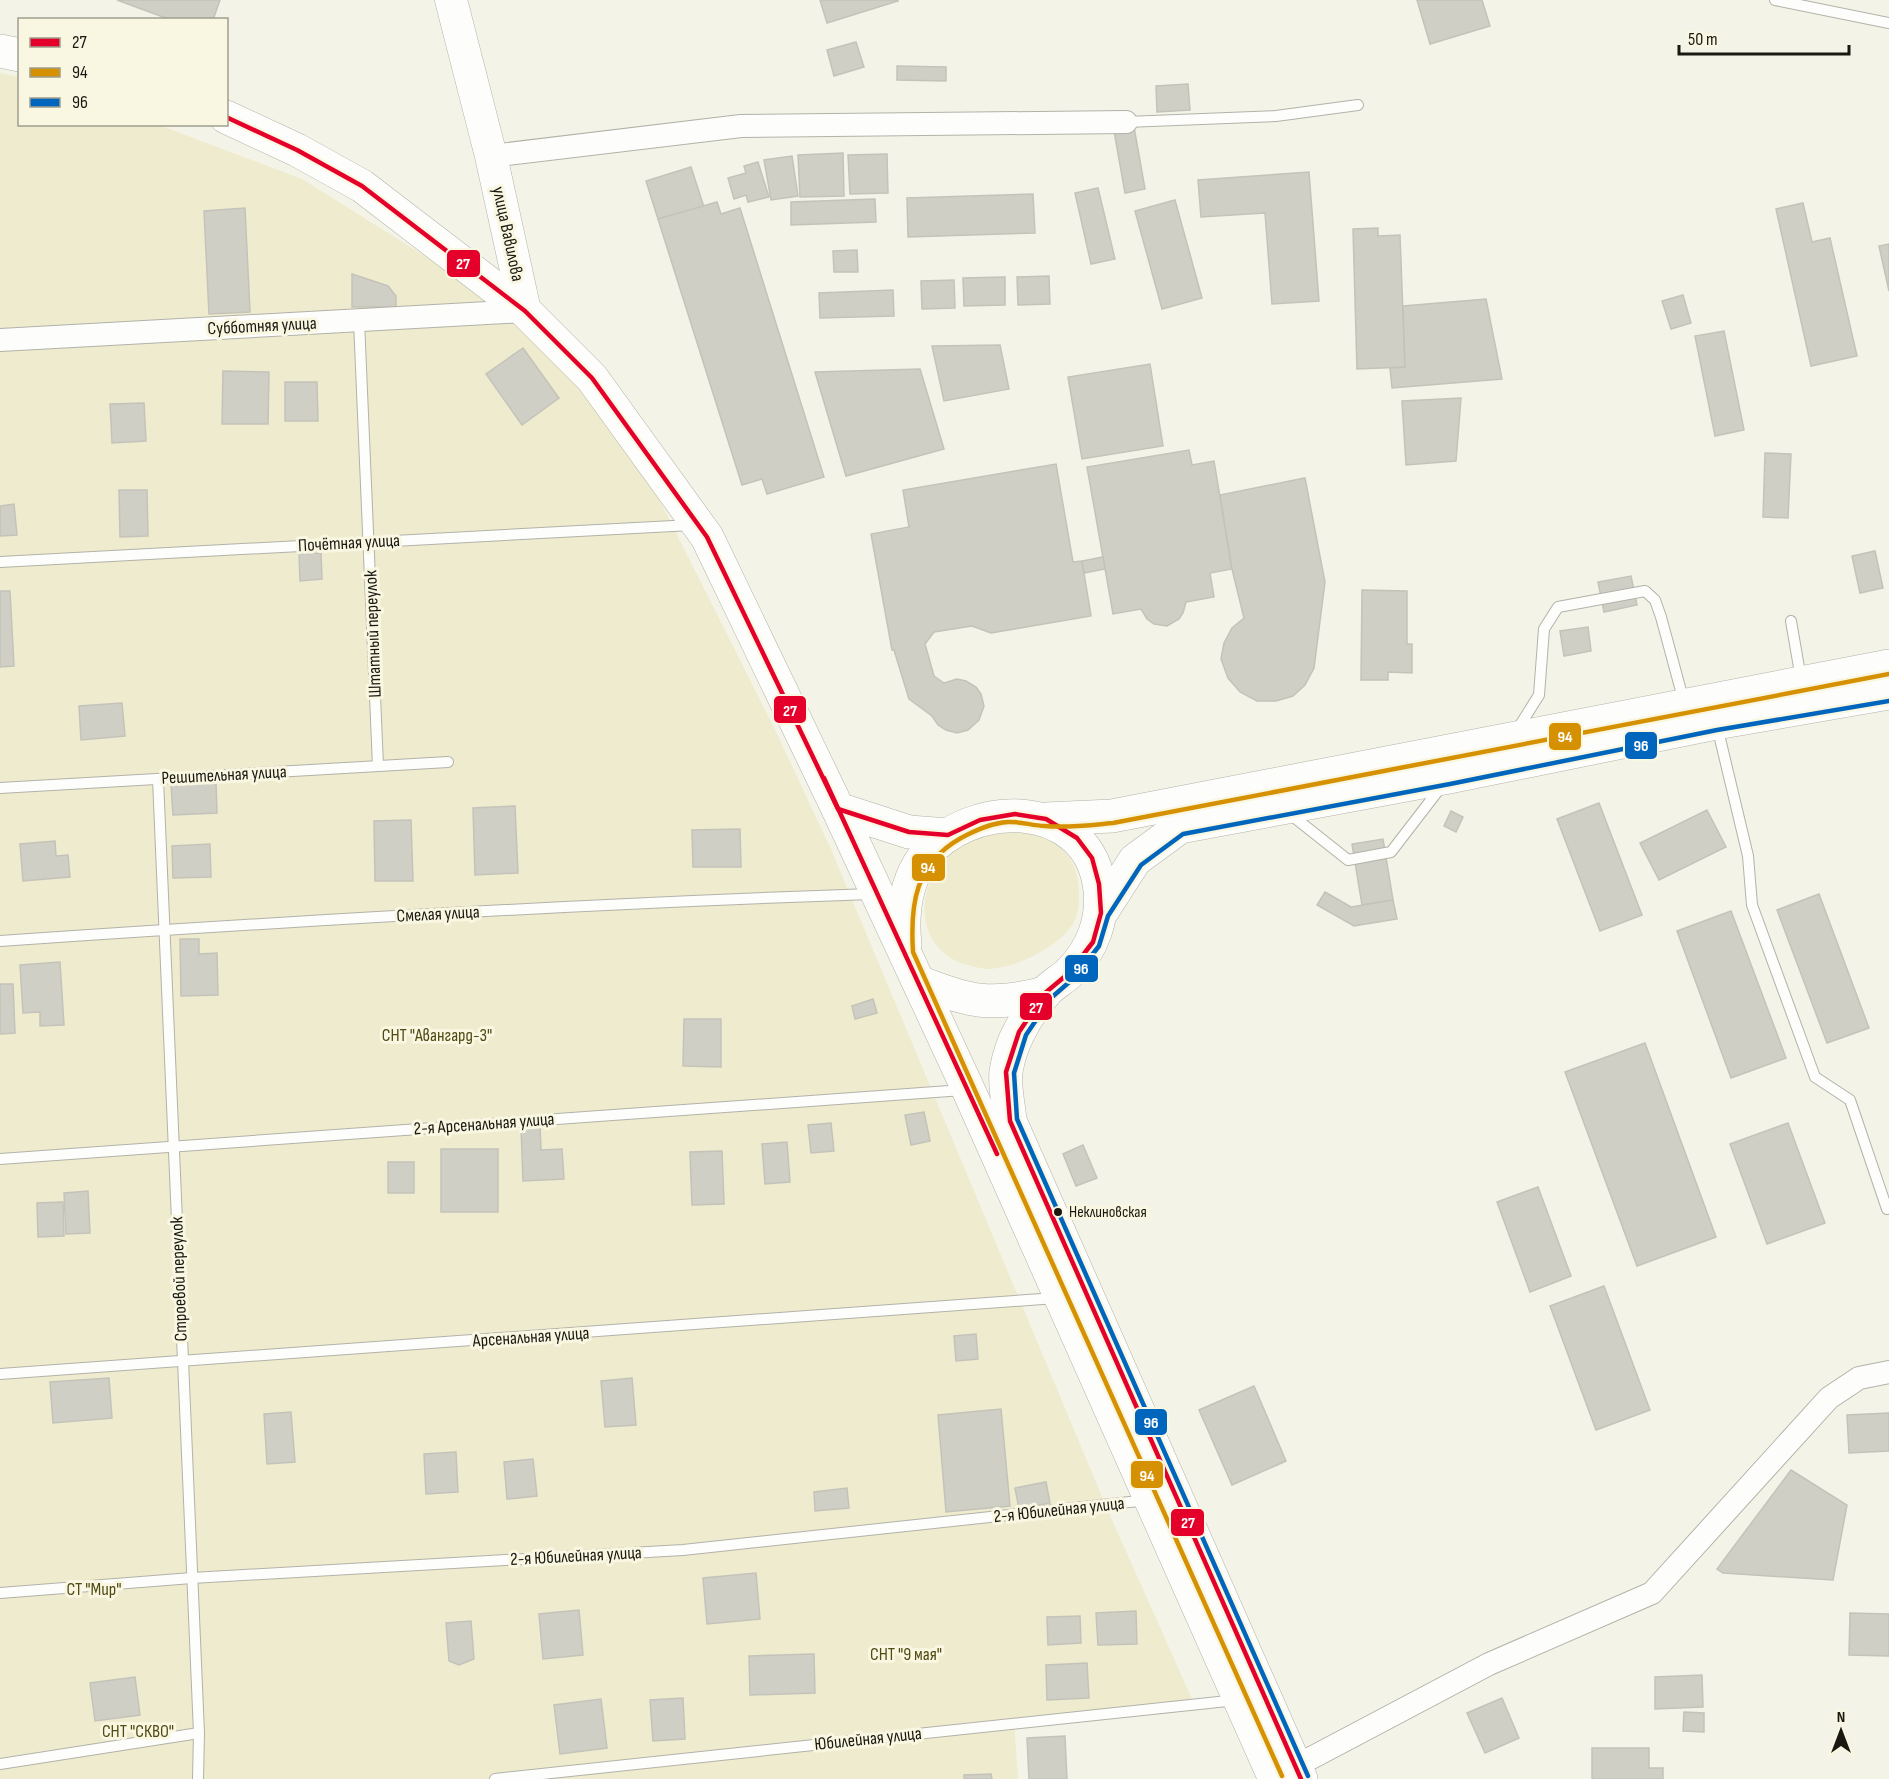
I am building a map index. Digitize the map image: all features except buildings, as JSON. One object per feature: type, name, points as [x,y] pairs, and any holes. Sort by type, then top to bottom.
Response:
[{"type":"main road","points":[[0,51],[18,55]]},
{"type":"main road","points":[[228,118],[297,150],[362,186],[525,311],[592,378],[707,537],[913,968],[1240,1700],[1291,1775]]},
{"type":"main road","points":[[1045,993],[1020,999],[991,1002],[956,997],[913,968],[903,931],[904,907],[911,882],[923,858],[948,835],[980,820],[1015,814],[1046,819],[1112,816],[1889,666]]},
{"type":"main road","points":[[1291,1775],[1010,1121],[1006,1072],[1018,1032],[1045,993],[1069,973],[1093,942],[1101,913],[1135,860],[1180,827],[1449,777],[1716,723],[1889,693]]},
{"type":"main road","points":[[838,809],[909,832],[948,835]]},
{"type":"main road","points":[[1046,819],[1077,838],[1092,858],[1099,884],[1101,913]]},
{"type":"street","name":"улица Вавилова","points":[[451,0],[491,156],[525,311]]},
{"type":"street","points":[[491,156],[741,126],[1126,122]]},
{"type":"street","name":"Субботняя улица","points":[[0,340],[525,311]]},
{"type":"street","points":[[1291,1775],[1489,1664],[1652,1593],[1829,1398],[1858,1378],[1889,1372]]},
{"type":"lane","points":[[1775,0],[1889,23]]},
{"type":"lane","points":[[1126,122],[1276,116],[1358,105]]},
{"type":"lane","name":"Штатный переулок","points":[[359,321],[378,766]]},
{"type":"lane","name":"Почётная улица","points":[[0,562],[698,525]]},
{"type":"lane","points":[[1512,738],[1539,695],[1544,629],[1558,607],[1646,591],[1655,600],[1661,617],[1684,704]]},
{"type":"lane","points":[[1791,621],[1802,682]]},
{"type":"lane","points":[[1716,723],[1748,856],[1752,905],[1815,1077],[1850,1100],[1887,1209]]},
{"type":"lane","name":"Решительная улица","points":[[0,788],[448,762]]},
{"type":"lane","points":[[1282,808],[1348,860],[1391,852],[1449,777]]},
{"type":"lane","name":"Строевой переулок","points":[[158,779],[192,1578],[198,1779]]},
{"type":"lane","name":"Смелая улица","points":[[0,941],[748,897],[877,894]]},
{"type":"lane","name":"2-я Арсенальная улица","points":[[0,1159],[968,1089]]},
{"type":"lane","name":"Арсенальная улица","points":[[0,1374],[1061,1297]]},
{"type":"lane","name":"2-я Юбилейная улица","points":[[0,1593],[192,1578],[683,1550],[1150,1500]]},
{"type":"lane","name":"Юбилейная улица","points":[[495,1779],[1240,1700]]},
{"type":"lane","points":[[0,1764],[198,1733]]},
{"type":"green space","name":"СНТ \"Авангард-3\"","points":[[0,73],[18,77],[18,126],[162,126],[302,179],[479,290],[566,371],[659,499],[776,732],[830,847],[1108,1511],[1192,1699],[1014,1721],[1018,1779],[0,1779]]},
{"type":"green space","points":[[1010,832],[1024,833],[1049,840],[1067,855],[1078,878],[1079,900],[1075,920],[1060,939],[1023,960],[998,968],[986,969],[964,964],[947,955],[935,943],[927,928],[926,895],[932,878],[955,850],[974,840]]},
{"type":"transit line","name":"27","points":[[228,118],[297,150],[362,186],[525,311],[592,378],[707,537],[838,809],[909,832],[948,835],[980,820],[1015,814],[1046,819],[1077,838],[1092,858],[1099,884],[1101,913],[1093,942],[1069,973],[1045,993],[1019,1032],[1006,1072],[1010,1121],[1301,1779]]},
{"type":"transit line","name":"94","points":[[1282,1776],[913,952],[915,902],[925,873],[946,848],[972,832],[996,824],[1013,822],[1062,827],[1113,823],[1889,674]]},
{"type":"transit line","name":"96","points":[[1308,1776],[1017,1119],[1014,1073],[1026,1035],[1051,998],[1074,978],[1099,946],[1108,916],[1141,865],[1183,834],[1450,784],[1717,730],[1889,701]]},
{"type":"transit line","name":"27","points":[[824,778],[997,1154]]},
{"type":"place","name":"Неклиновская","points":[[1058,1212]]},
{"type":"park label","name":"СТ \"Мир\"","points":[[94,1589]]},
{"type":"park label","name":"СНТ \"9 мая\"","points":[[906,1654]]},
{"type":"park label","name":"СНТ \"СКВО\"","points":[[138,1731]]}]
